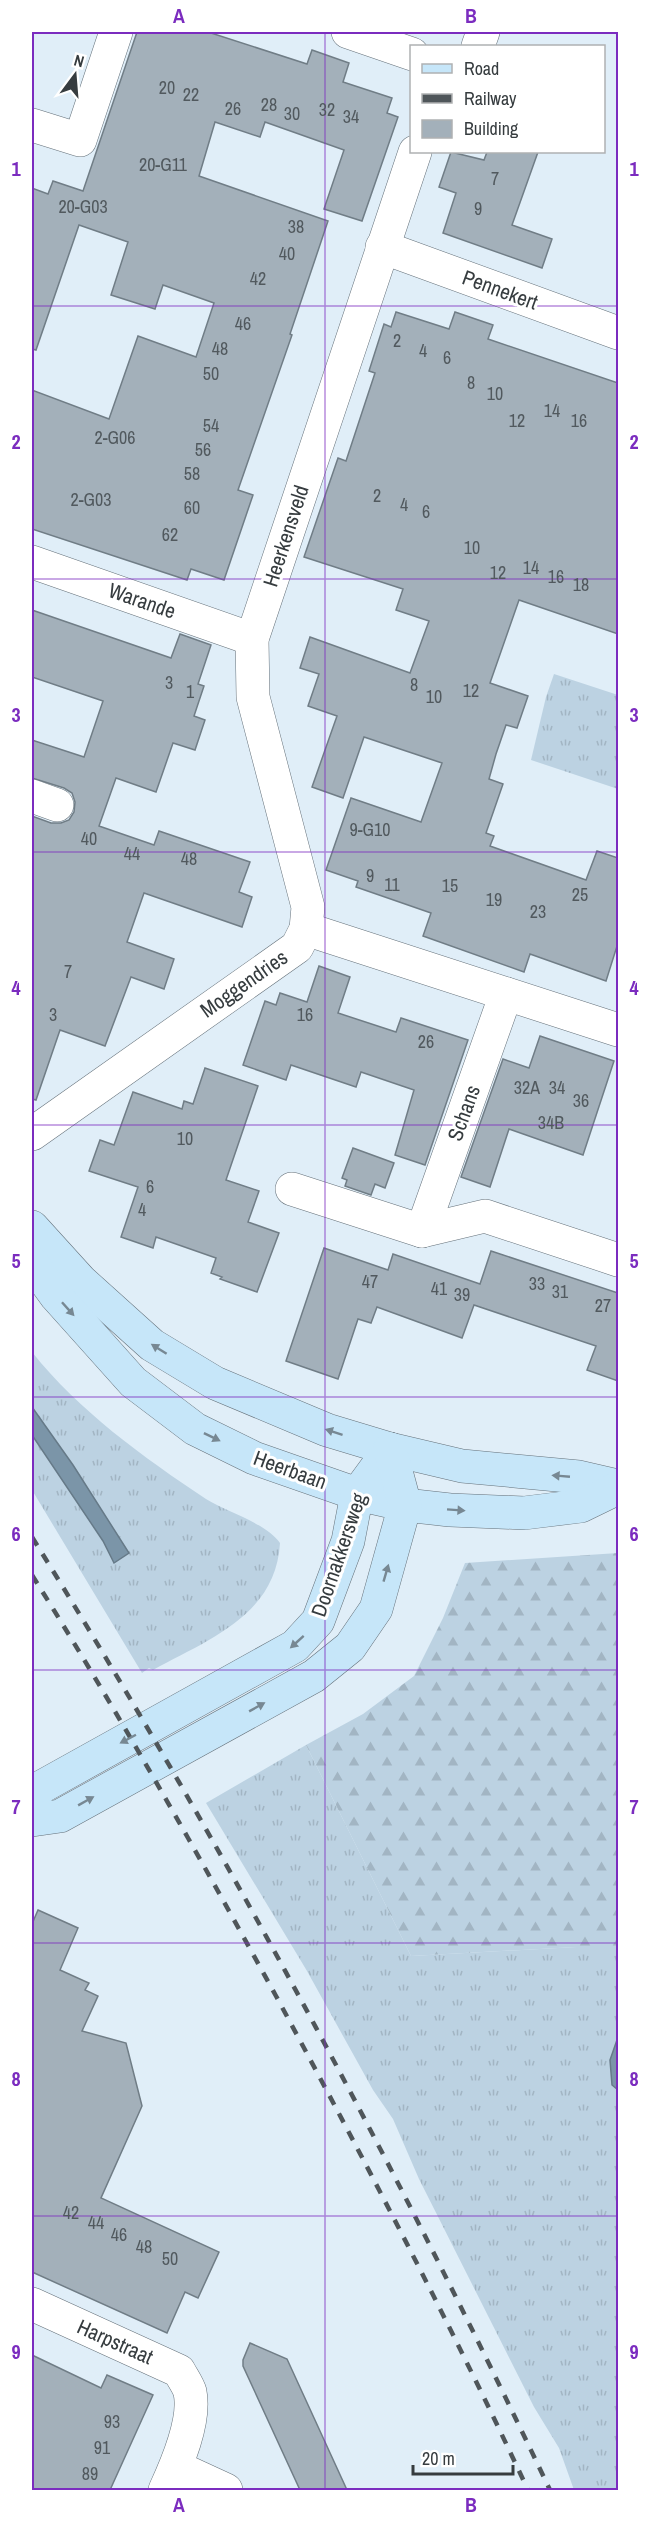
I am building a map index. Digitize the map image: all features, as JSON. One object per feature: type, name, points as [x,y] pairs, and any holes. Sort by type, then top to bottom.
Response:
[{"type":"street","points":[[32,125],[80,140],[116,32]]},
{"type":"street","points":[[348,32],[410,54]]},
{"type":"street","name":"Heerkensveld","points":[[306,929],[309,907],[253,697],[252,639],[415,153]]},
{"type":"street","name":"Pennekert","points":[[382,247],[618,333]]},
{"type":"street","name":"Warande","points":[[32,562],[252,639]]},
{"type":"street","points":[[306,929],[618,1030]]},
{"type":"street","name":"Moggendries","points":[[32,1134],[297,947],[306,929]]},
{"type":"street","name":"Schans","points":[[422,1231],[506,994]]},
{"type":"street","points":[[292,1189],[422,1231],[485,1216],[618,1260]]},
{"type":"street","name":"Heerbaan","points":[[32,1227],[81,1281],[152,1345],[215,1383],[327,1430],[390,1449],[462,1466],[579,1478],[618,1487]]},
{"type":"street","name":"Heerbaan","points":[[32,1263],[56,1296],[133,1382],[195,1429],[255,1458],[357,1494],[450,1510],[524,1513],[581,1506],[618,1487]]},
{"type":"street","name":"Doornakkersweg","points":[[32,1796],[43,1786],[295,1646],[318,1621],[348,1541],[357,1494],[390,1449]]},
{"type":"street","name":"Doornakkersweg","points":[[390,1449],[405,1504]]},
{"type":"street","points":[[32,1820],[60,1816],[314,1676],[350,1647],[376,1609],[405,1504]]},
{"type":"street","name":"Harpstraat","points":[[32,2304],[179,2371],[190,2391],[190,2418],[170,2479]]},
{"type":"street","points":[[170,2479],[226,2490]]},
{"type":"green space","points":[[554,674],[618,695],[618,789],[531,760]]},
{"type":"green space","points":[[32,1352],[70,1394],[136,1450],[206,1499],[246,1518],[274,1536],[280,1543],[276,1568],[266,1589],[252,1607],[216,1636],[153,1670],[149,1668],[142,1673],[32,1490]]},
{"type":"green space","points":[[618,1553],[618,1947],[576,1947],[411,1956],[306,1745],[363,1714],[414,1676],[443,1618],[465,1563]]},
{"type":"green space","points":[[306,1745],[411,1956],[576,1947],[618,1947],[618,2490],[574,2490],[559,2448],[534,2407],[419,2179],[393,2119],[373,2090],[307,1971],[206,1803]]},
{"type":"shaded area","points":[[32,1407],[73,1465],[129,1553],[114,1563],[103,1541],[32,1435]]},
{"type":"shaded area","points":[[618,2037],[618,2090],[612,2085],[610,2060]]},
{"type":"building","points":[[137,32],[208,32],[307,64],[312,50],[349,63],[343,82],[392,98],[387,113],[398,117],[362,221],[324,209],[344,150],[265,122],[260,137],[215,122],[199,176],[328,221],[290,334],[292,335],[238,490],[253,495],[224,580],[191,569],[187,580],[32,529],[32,390],[109,419],[138,336],[196,357],[214,303],[163,285],[155,309],[111,295],[128,242],[79,225],[36,350],[32,349],[32,188],[48,194],[53,181],[83,191]]},
{"type":"building","points":[[451,153],[484,160],[487,153],[538,153],[512,225],[552,239],[542,268],[443,233],[456,193],[439,187]]},
{"type":"building","points":[[396,312],[449,329],[455,312],[493,325],[488,339],[618,383],[618,634],[519,600],[490,683],[528,696],[517,728],[506,725],[496,754],[489,779],[503,784],[486,833],[494,836],[490,846],[586,880],[597,851],[618,858],[618,943],[606,981],[530,954],[524,972],[423,936],[431,913],[356,887],[358,881],[326,870],[351,798],[421,822],[442,763],[364,737],[343,798],[312,787],[337,716],[308,706],[319,674],[300,668],[310,637],[410,673],[429,621],[396,610],[403,589],[304,557],[338,458],[346,461],[375,373],[369,371],[384,324],[391,327]]},
{"type":"building","points":[[32,610],[171,658],[180,634],[211,645],[198,684],[204,686],[194,716],[205,720],[195,750],[173,743],[156,792],[116,778],[99,826],[154,845],[159,831],[250,862],[239,892],[252,897],[242,927],[144,893],[127,942],[174,959],[164,989],[131,977],[105,1046],[60,1030],[36,1100],[32,1099],[32,816],[51,823],[61,823],[69,820],[74,812],[75,802],[72,793],[64,788],[32,778],[32,740],[84,757],[103,701],[32,677]]},
{"type":"building","points":[[319,966],[350,977],[338,1013],[396,1032],[401,1018],[468,1040],[425,1165],[395,1155],[414,1090],[361,1072],[356,1087],[291,1065],[286,1080],[243,1065],[265,1001],[276,1005],[280,993],[307,1002]]},
{"type":"building","points":[[540,1036],[614,1061],[583,1155],[509,1129],[490,1187],[461,1177],[503,1059],[529,1068]]},
{"type":"building","points":[[205,1068],[258,1086],[226,1180],[259,1191],[248,1222],[279,1233],[257,1292],[220,1279],[222,1277],[211,1273],[216,1258],[156,1237],[153,1248],[121,1237],[138,1187],[89,1171],[100,1140],[114,1145],[133,1092],[182,1109],[184,1101],[193,1104]]},
{"type":"building","points":[[353,1148],[394,1163],[385,1188],[375,1184],[371,1195],[345,1186],[347,1180],[342,1178]]},
{"type":"building","points":[[324,1248],[388,1270],[393,1254],[480,1284],[491,1251],[618,1293],[618,1381],[587,1370],[596,1346],[474,1305],[462,1338],[377,1307],[371,1323],[358,1319],[338,1379],[286,1361]]},
{"type":"building","points":[[38,1910],[78,1928],[60,1970],[89,1983],[85,1990],[98,1996],[82,2031],[126,2043],[142,2106],[101,2198],[219,2252],[198,2298],[185,2292],[167,2333],[32,2272],[32,1924]]},
{"type":"building","points":[[250,2343],[287,2359],[347,2490],[300,2490],[243,2366]]},
{"type":"building","points":[[32,2355],[101,2388],[107,2375],[153,2395],[110,2490],[32,2490]]},
{"type":"railway","points":[[32,1537],[172,1770],[304,2006],[431,2247],[550,2490]]},
{"type":"railway","points":[[32,1575],[157,1784],[276,1996],[406,2242],[528,2490]]}]
